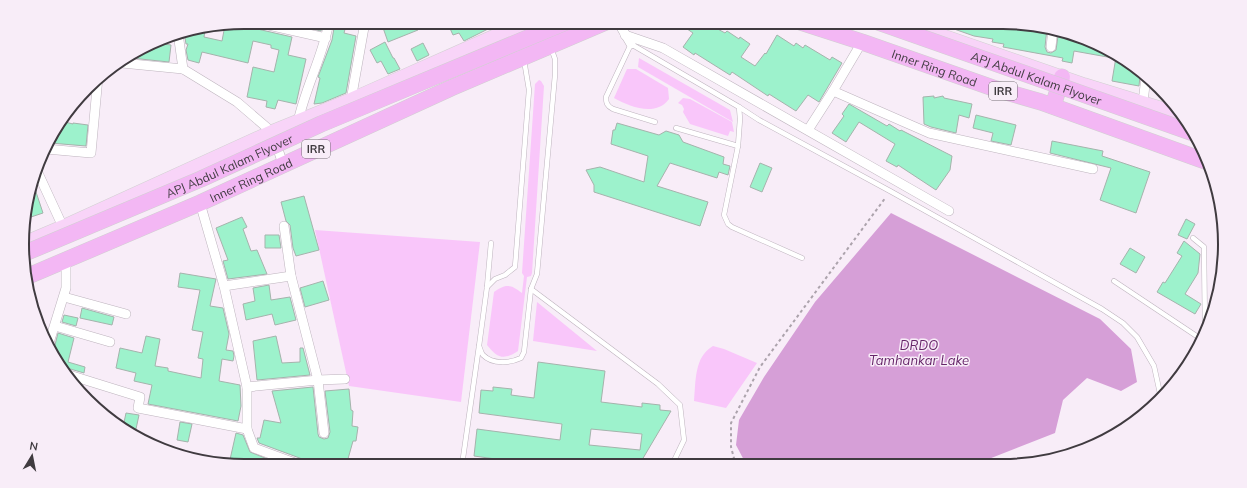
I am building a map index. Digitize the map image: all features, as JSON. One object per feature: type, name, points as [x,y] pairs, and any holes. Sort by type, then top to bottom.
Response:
[{"type":"highway","name":"APJ Abdul Kalam Flyover","points":[[29,251],[201,179],[321,124],[549,29]]},
{"type":"highway","name":"Inner Ring Road","points":[[31,275],[200,203],[451,88],[590,29]]},
{"type":"highway","name":"Inner Ring Road","points":[[822,29],[996,89],[1053,106],[1201,160]]},
{"type":"highway","name":"APJ Abdul Kalam Flyover","points":[[898,29],[1185,130]]},
{"type":"highway","points":[[1053,106],[1062,77]]},
{"type":"highway","points":[[1074,114],[1084,85]]},
{"type":"main road","points":[[29,241],[272,132],[351,100],[511,29]]},
{"type":"main road","points":[[922,29],[1084,85],[1174,112]]},
{"type":"street","points":[[286,29],[326,38]]},
{"type":"street","points":[[298,122],[301,108],[326,38],[328,29]]},
{"type":"street","points":[[351,100],[364,29]]},
{"type":"street","points":[[622,29],[630,44]]},
{"type":"street","points":[[625,35],[663,48],[949,211]]},
{"type":"street","points":[[1051,47],[1052,35]]},
{"type":"street","points":[[179,39],[183,69]]},
{"type":"street","points":[[808,130],[862,42]]},
{"type":"street","points":[[127,64],[183,69],[237,102],[272,132],[283,164]]},
{"type":"street","points":[[1143,102],[1145,82]]},
{"type":"street","points":[[51,149],[91,153],[95,89]]},
{"type":"street","points":[[833,91],[929,133],[1092,169]]},
{"type":"street","points":[[40,176],[63,227]]},
{"type":"street","points":[[200,203],[224,286],[247,387],[247,429],[254,448],[284,459]]},
{"type":"street","points":[[284,226],[291,276],[318,380],[324,433]]},
{"type":"street","points":[[51,338],[66,288],[66,260]]},
{"type":"street","points":[[224,286],[291,276]]},
{"type":"street","points":[[64,297],[126,314]]},
{"type":"street","points":[[55,326],[110,342]]},
{"type":"street","points":[[74,377],[140,397],[138,408],[247,429]]},
{"type":"street","points":[[247,387],[318,380],[345,379]]},
{"type":"lane","points":[[655,122],[607,106],[606,97],[630,44],[759,120],[1102,309],[1123,323],[1137,337],[1154,366],[1160,391]]},
{"type":"lane","points":[[479,346],[483,355],[496,361],[506,363],[521,358],[524,352],[531,289],[537,274],[555,75],[555,59],[551,46]]},
{"type":"lane","points":[[487,288],[495,279],[505,275],[515,267],[529,90],[524,58]]},
{"type":"lane","points":[[739,107],[740,119],[738,146],[724,215],[725,220],[732,227],[802,258]]},
{"type":"lane","points":[[676,128],[738,146]]},
{"type":"lane","points":[[1193,238],[1204,247],[1205,319]]},
{"type":"lane","points":[[463,459],[487,288],[491,243]]},
{"type":"lane","points":[[1114,281],[1197,337]]},
{"type":"lane","points":[[531,289],[658,384],[680,405],[684,440],[675,459]]},
{"type":"path","points":[[734,459],[731,447],[731,423],[760,367],[890,191]]},
{"type":"shaded area","points":[[639,58],[730,110],[733,122],[638,67]]},
{"type":"shaded area","points":[[627,69],[636,69],[668,88],[669,99],[657,108],[643,109],[614,98]]},
{"type":"shaded area","points":[[539,80],[544,86],[532,273],[531,276],[527,277],[518,351],[509,356],[501,357],[487,345],[494,292],[502,287],[509,286],[522,293],[524,276],[522,273],[535,84]]},
{"type":"shaded area","points":[[683,98],[690,99],[732,122],[734,132],[730,131],[728,136],[690,124],[683,112],[684,109],[682,105],[678,103]]},
{"type":"shaded area","points":[[315,230],[480,242],[461,402],[349,386]]},
{"type":"shaded area","points":[[537,302],[597,351],[533,341]]},
{"type":"shaded area","points":[[713,346],[757,363],[726,408],[694,401],[699,363],[702,356]]},
{"type":"water","name":"DRDO Tamhankar Lake","points":[[891,213],[1100,319],[1131,349],[1137,382],[1121,391],[1087,378],[1063,400],[1055,433],[989,459],[743,459],[736,445],[739,420],[764,377],[815,302]]},
{"type":"building","points":[[230,29],[257,29],[292,37],[288,55],[306,59],[296,104],[278,100],[275,109],[266,107],[267,101],[247,97],[253,67],[274,72],[279,50],[271,48],[271,45],[253,41],[248,63],[202,52],[199,63],[188,60],[186,50],[188,44],[186,44],[185,37],[205,33],[204,37],[222,41],[224,30]]},
{"type":"building","points":[[334,29],[345,29],[344,33],[356,36],[346,93],[322,103],[314,104],[320,78],[318,77],[332,40]]},
{"type":"building","points":[[383,29],[418,30],[388,42]]},
{"type":"building","points":[[450,29],[488,29],[464,41],[459,33],[453,35]]},
{"type":"building","points":[[687,29],[718,29],[725,33],[727,31],[739,39],[740,37],[750,44],[741,57],[755,66],[765,53],[766,54],[777,35],[794,46],[796,43],[803,48],[805,45],[830,60],[832,57],[842,63],[819,102],[808,95],[796,111],[769,94],[768,96],[732,72],[730,75],[695,53],[694,55],[683,47],[693,33]]},
{"type":"building","points":[[954,29],[1017,29],[1045,33],[1046,33],[1045,47],[1047,52],[1051,53],[1056,50],[1058,36],[1085,45],[1109,57],[1074,51],[1072,63],[1062,61],[1063,58],[1003,47],[1004,44],[992,42],[993,39],[974,36]]},
{"type":"building","points":[[385,42],[400,69],[388,74],[381,61],[377,63],[370,50]]},
{"type":"building","points":[[423,43],[429,55],[417,61],[411,49]]},
{"type":"building","points":[[164,44],[171,45],[169,62],[135,58]]},
{"type":"building","points":[[1115,61],[1140,78],[1139,86],[1112,81]]},
{"type":"building","points":[[934,96],[934,98],[943,96],[944,98],[972,104],[969,118],[959,115],[956,133],[924,124],[923,97]]},
{"type":"building","points":[[849,104],[887,126],[889,124],[900,131],[901,130],[952,156],[950,170],[936,190],[898,165],[897,167],[886,161],[895,144],[859,122],[846,142],[832,133],[844,116],[842,114]]},
{"type":"building","points":[[976,115],[1016,125],[1011,145],[991,141],[993,133],[973,128]]},
{"type":"building","points":[[67,122],[88,125],[86,146],[54,143]]},
{"type":"building","points":[[617,123],[659,135],[666,131],[679,135],[683,142],[724,157],[723,164],[730,166],[728,175],[719,172],[717,178],[670,163],[657,186],[708,202],[700,226],[594,192],[594,185],[586,170],[600,167],[644,182],[648,156],[611,144],[613,130],[615,130]]},
{"type":"building","points":[[1052,141],[1103,151],[1102,156],[1150,172],[1136,213],[1100,200],[1111,168],[1050,153]]},
{"type":"building","points":[[760,163],[772,168],[762,192],[750,187]]},
{"type":"building","points":[[35,190],[43,213],[31,217]]},
{"type":"building","points":[[304,196],[319,250],[296,256],[293,248],[290,225],[286,221],[281,202]]},
{"type":"building","points":[[242,217],[247,227],[243,229],[251,251],[257,250],[267,274],[228,279],[223,261],[228,260],[216,228]]},
{"type":"building","points":[[1186,219],[1195,224],[1187,239],[1178,235]]},
{"type":"building","points":[[265,235],[279,235],[281,248],[265,248]]},
{"type":"building","points":[[1184,241],[1200,254],[1198,273],[1185,294],[1201,304],[1195,314],[1157,292],[1163,282],[1165,283],[1182,256],[1177,253]]},
{"type":"building","points":[[1130,248],[1145,257],[1136,273],[1120,264]]},
{"type":"building","points":[[180,273],[216,279],[210,306],[223,308],[229,334],[226,350],[233,351],[234,356],[233,361],[222,359],[219,381],[240,385],[241,406],[238,421],[148,404],[152,385],[134,381],[136,373],[116,368],[120,348],[142,353],[146,336],[160,339],[155,366],[168,368],[168,371],[201,378],[203,359],[198,358],[203,332],[192,330],[200,290],[178,287]]},
{"type":"building","points":[[323,281],[329,300],[305,307],[300,288]]},
{"type":"building","points":[[269,285],[271,300],[290,297],[296,320],[275,325],[272,314],[246,320],[243,304],[255,301],[253,288]]},
{"type":"building","points":[[82,308],[114,317],[112,325],[80,318]]},
{"type":"building","points":[[64,315],[78,318],[76,326],[62,322]]},
{"type":"building","points":[[58,333],[74,338],[68,362],[85,367],[84,373],[69,368],[55,345]]},
{"type":"building","points":[[276,336],[282,363],[300,362],[300,348],[303,348],[310,375],[257,380],[253,341]]},
{"type":"building","points":[[538,362],[605,371],[601,402],[642,407],[642,403],[660,405],[660,410],[671,411],[643,459],[496,459],[474,456],[477,429],[560,440],[562,424],[479,413],[481,390],[493,391],[493,387],[512,389],[511,395],[534,398]],"holes":[[[591,429],[642,434],[640,450],[589,445]]]},
{"type":"building","points":[[313,387],[318,434],[319,437],[324,439],[328,438],[330,432],[325,391],[349,389],[351,410],[353,411],[352,426],[358,427],[356,441],[353,441],[348,459],[302,459],[259,443],[257,438],[260,438],[264,420],[281,423],[272,391]]},
{"type":"building","points":[[126,413],[139,415],[136,429],[124,422]]},
{"type":"building","points":[[180,422],[192,424],[188,442],[177,440]]},
{"type":"building","points":[[236,433],[243,435],[250,452],[268,459],[244,459],[230,459]]}]
